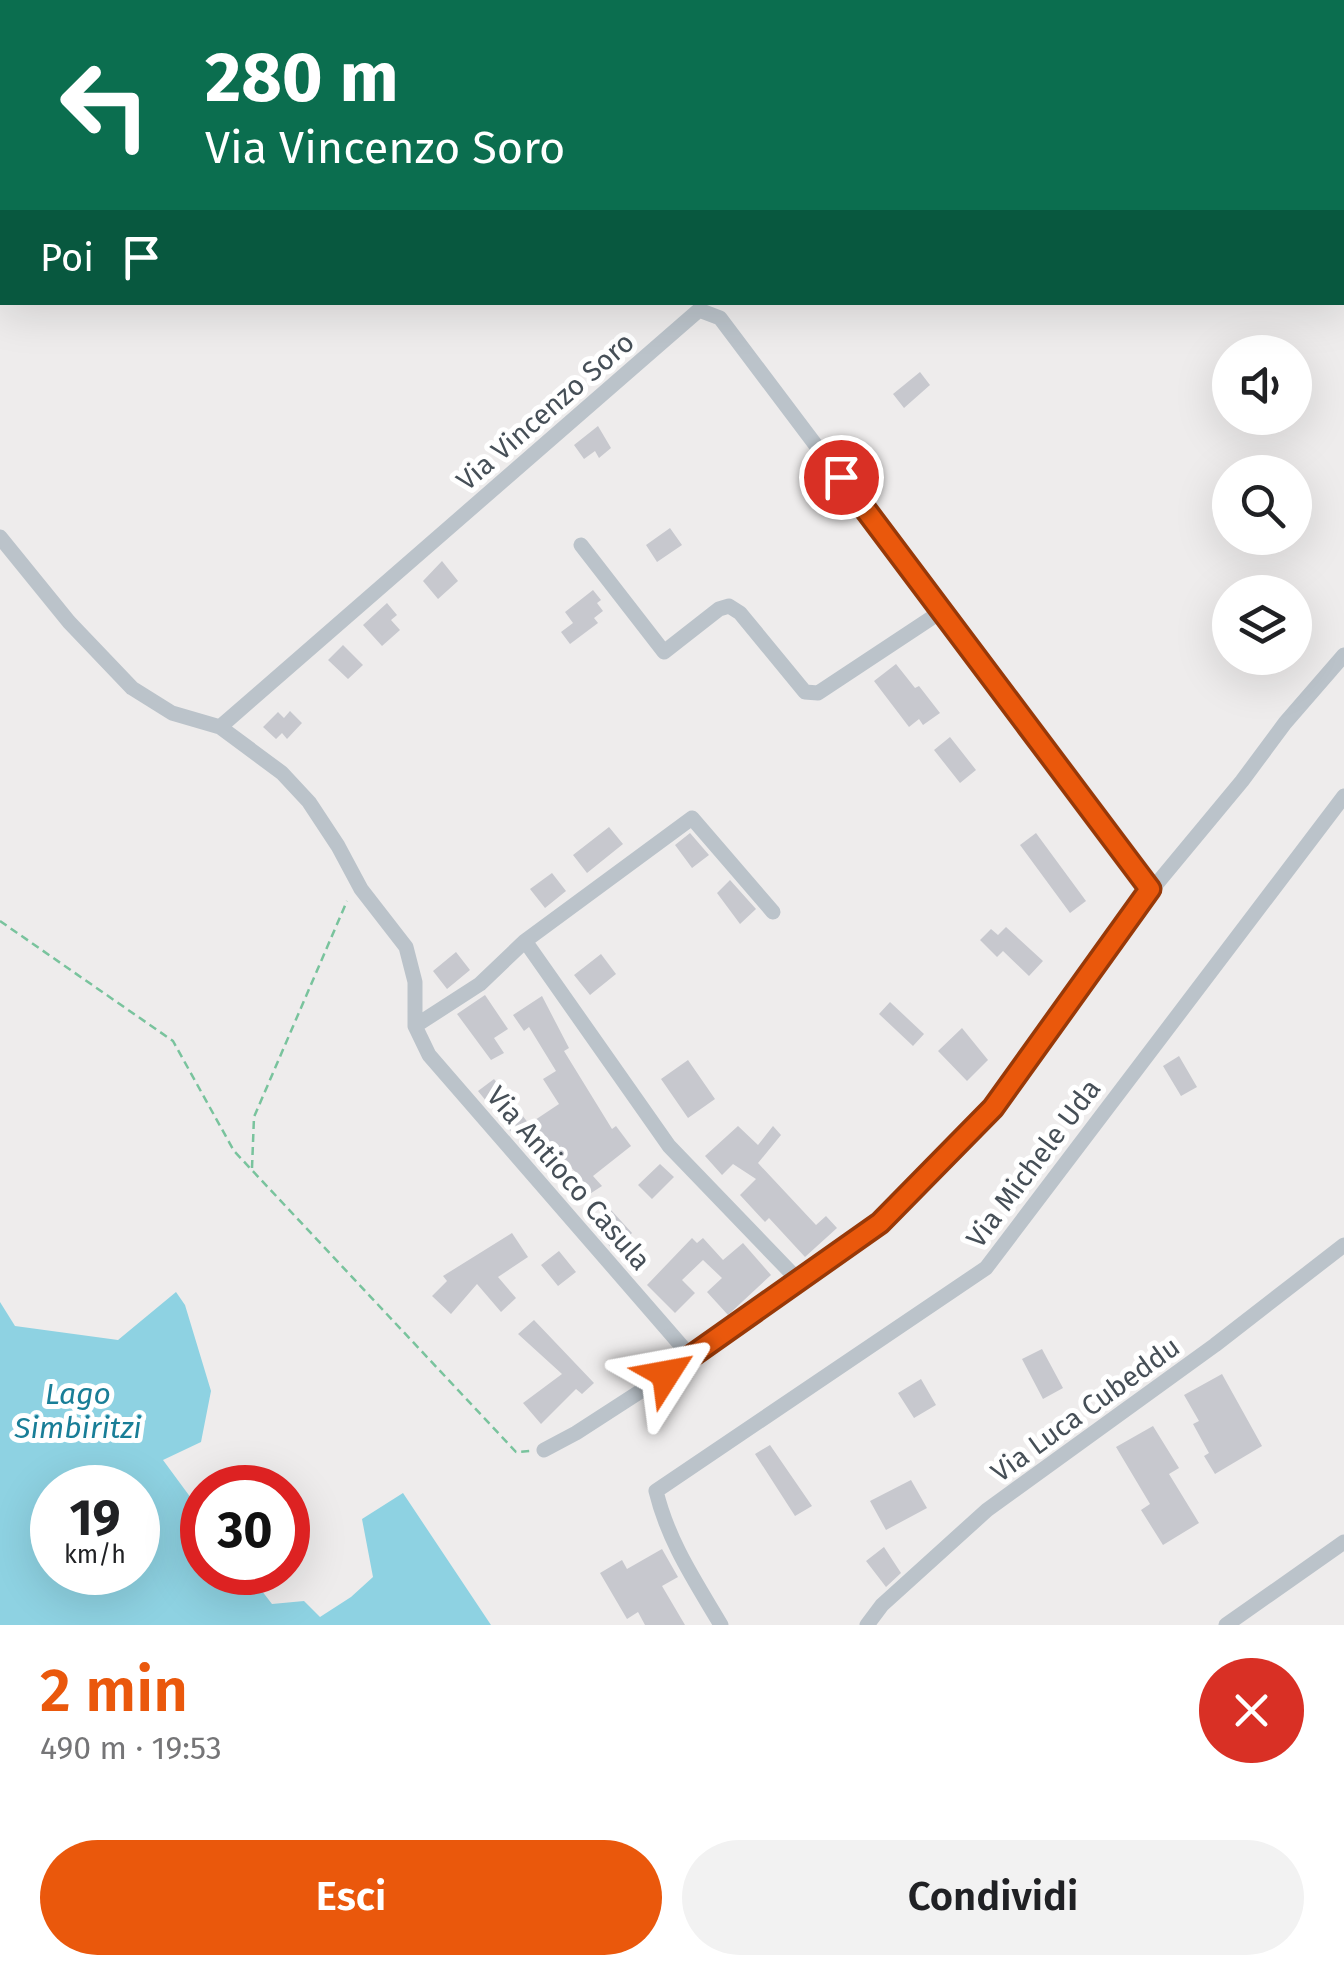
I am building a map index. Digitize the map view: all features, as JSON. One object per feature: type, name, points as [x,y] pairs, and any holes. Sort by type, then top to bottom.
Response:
[{"type":"street","name":"Via Vincenzo Soro","points":[[220,727],[699,310],[720,318],[1150,889]]},
{"type":"street","points":[[0,536],[69,622],[132,688],[172,713],[220,727],[282,773],[310,802],[360,890],[406,947],[416,982],[415,1026]]},
{"type":"street","points":[[580,545],[664,652],[728,606],[747,620],[805,692],[818,693],[942,611]]},
{"type":"street","points":[[544,1450],[692,1358],[880,1223],[993,1108],[1150,889],[1344,655]]},
{"type":"street","name":"Via Michele Uda","points":[[722,1625],[679,1556],[662,1520],[656,1490],[986,1268],[1344,796]]},
{"type":"street","points":[[415,1026],[480,984],[525,941],[692,818],[773,912]]},
{"type":"street","points":[[525,941],[668,1146],[799,1281]]},
{"type":"street","name":"Via Antioco Casula","points":[[415,1026],[430,1056],[692,1358]]},
{"type":"street","name":"Via Luca Cubeddu","points":[[867,1625],[882,1604],[987,1510],[1215,1346],[1344,1245]]},
{"type":"street","points":[[1226,1625],[1344,1542]]},
{"type":"path","points":[[252,1170],[254,1117],[346,902],[360,890]]},
{"type":"path","points":[[0,921],[173,1040],[234,1151],[516,1452],[544,1450]]},
{"type":"water","name":"Lago Simbiritzi","points":[[176,1292],[185,1305],[211,1391],[201,1442],[163,1460],[180,1483],[180,1595],[265,1595],[272,1604],[304,1601],[320,1617],[373,1577],[362,1519],[403,1493],[491,1625],[0,1625],[0,1302],[15,1326],[118,1340]]},
{"type":"building","points":[[920,372],[930,385],[904,408],[893,394]]},
{"type":"building","points":[[598,426],[611,448],[599,458],[595,451],[584,459],[574,445]]},
{"type":"building","points":[[670,528],[682,545],[657,562],[646,545]]},
{"type":"building","points":[[442,561],[458,581],[438,599],[423,581]]},
{"type":"building","points":[[593,590],[603,611],[594,618],[598,623],[570,644],[561,632],[573,623],[565,612]]},
{"type":"building","points":[[387,603],[397,615],[391,620],[400,630],[382,646],[363,625]]},
{"type":"building","points":[[343,645],[363,665],[348,679],[328,660]]},
{"type":"building","points":[[896,664],[940,713],[923,725],[919,719],[909,727],[874,681]]},
{"type":"building","points":[[290,711],[302,723],[287,739],[282,733],[276,739],[263,727],[278,712],[284,718]]},
{"type":"building","points":[[950,737],[976,770],[960,783],[934,750]]},
{"type":"building","points":[[609,827],[623,844],[587,873],[573,855]]},
{"type":"building","points":[[690,833],[709,855],[692,868],[675,845]]},
{"type":"building","points":[[1036,833],[1086,901],[1070,913],[1020,845]]},
{"type":"building","points":[[552,873],[566,891],[545,908],[530,889]]},
{"type":"building","points":[[730,880],[756,909],[740,924],[717,893]]},
{"type":"building","points":[[1006,927],[1043,961],[1029,976],[1003,951],[997,957],[980,940],[991,929],[998,935]]},
{"type":"building","points":[[456,952],[470,970],[447,989],[433,971]]},
{"type":"building","points":[[601,954],[616,974],[590,995],[574,975]]},
{"type":"building","points":[[485,995],[508,1029],[494,1038],[504,1053],[491,1060],[457,1014]]},
{"type":"building","points":[[542,996],[569,1048],[564,1051],[612,1129],[616,1126],[631,1146],[593,1176],[602,1186],[585,1197],[572,1183],[579,1176],[555,1150],[548,1155],[529,1127],[516,1138],[478,1091],[494,1079],[529,1124],[559,1104],[543,1079],[556,1071],[529,1027],[524,1031],[513,1015]]},
{"type":"building","points":[[890,1002],[924,1034],[913,1046],[879,1014]]},
{"type":"building","points":[[962,1028],[988,1060],[967,1081],[938,1051]]},
{"type":"building","points":[[1179,1056],[1197,1087],[1181,1096],[1163,1066]]},
{"type":"building","points":[[688,1060],[715,1099],[688,1118],[661,1079]]},
{"type":"building","points":[[738,1126],[758,1145],[773,1126],[781,1135],[758,1163],[816,1225],[826,1216],[837,1228],[805,1257],[769,1218],[765,1222],[740,1195],[756,1179],[733,1164],[722,1175],[705,1156]]},
{"type":"building","points":[[660,1164],[674,1177],[652,1199],[638,1185]]},
{"type":"building","points":[[611,1210],[632,1233],[614,1251],[593,1227]]},
{"type":"building","points":[[512,1233],[528,1257],[498,1277],[516,1298],[501,1312],[477,1284],[451,1314],[432,1296],[447,1281],[443,1276]]},
{"type":"building","points":[[692,1238],[697,1243],[703,1238],[723,1260],[743,1243],[771,1275],[728,1315],[707,1292],[722,1278],[703,1260],[682,1280],[695,1293],[675,1313],[647,1285]]},
{"type":"building","points":[[559,1251],[576,1272],[558,1286],[541,1265]]},
{"type":"building","points":[[534,1320],[594,1383],[582,1394],[576,1389],[541,1424],[523,1403],[562,1374],[518,1334]]},
{"type":"building","points":[[1042,1349],[1063,1388],[1043,1399],[1022,1359]]},
{"type":"building","points":[[1222,1374],[1262,1446],[1215,1474],[1193,1424],[1199,1421],[1184,1395]]},
{"type":"building","points":[[921,1379],[936,1405],[914,1418],[898,1393]]},
{"type":"building","points":[[1153,1426],[1179,1468],[1169,1474],[1199,1523],[1163,1545],[1141,1510],[1150,1504],[1116,1447]]},
{"type":"building","points":[[770,1445],[812,1506],[795,1516],[755,1454]]},
{"type":"building","points":[[911,1480],[927,1508],[886,1530],[870,1501]]},
{"type":"building","points":[[884,1547],[901,1573],[886,1587],[866,1561]]},
{"type":"building","points":[[662,1549],[678,1577],[662,1586],[685,1625],[645,1625],[638,1612],[627,1619],[600,1573],[622,1560],[627,1569]]},
{"type":"route","points":[[666,1374],[880,1223],[993,1108],[1150,889],[841,477]]}]
